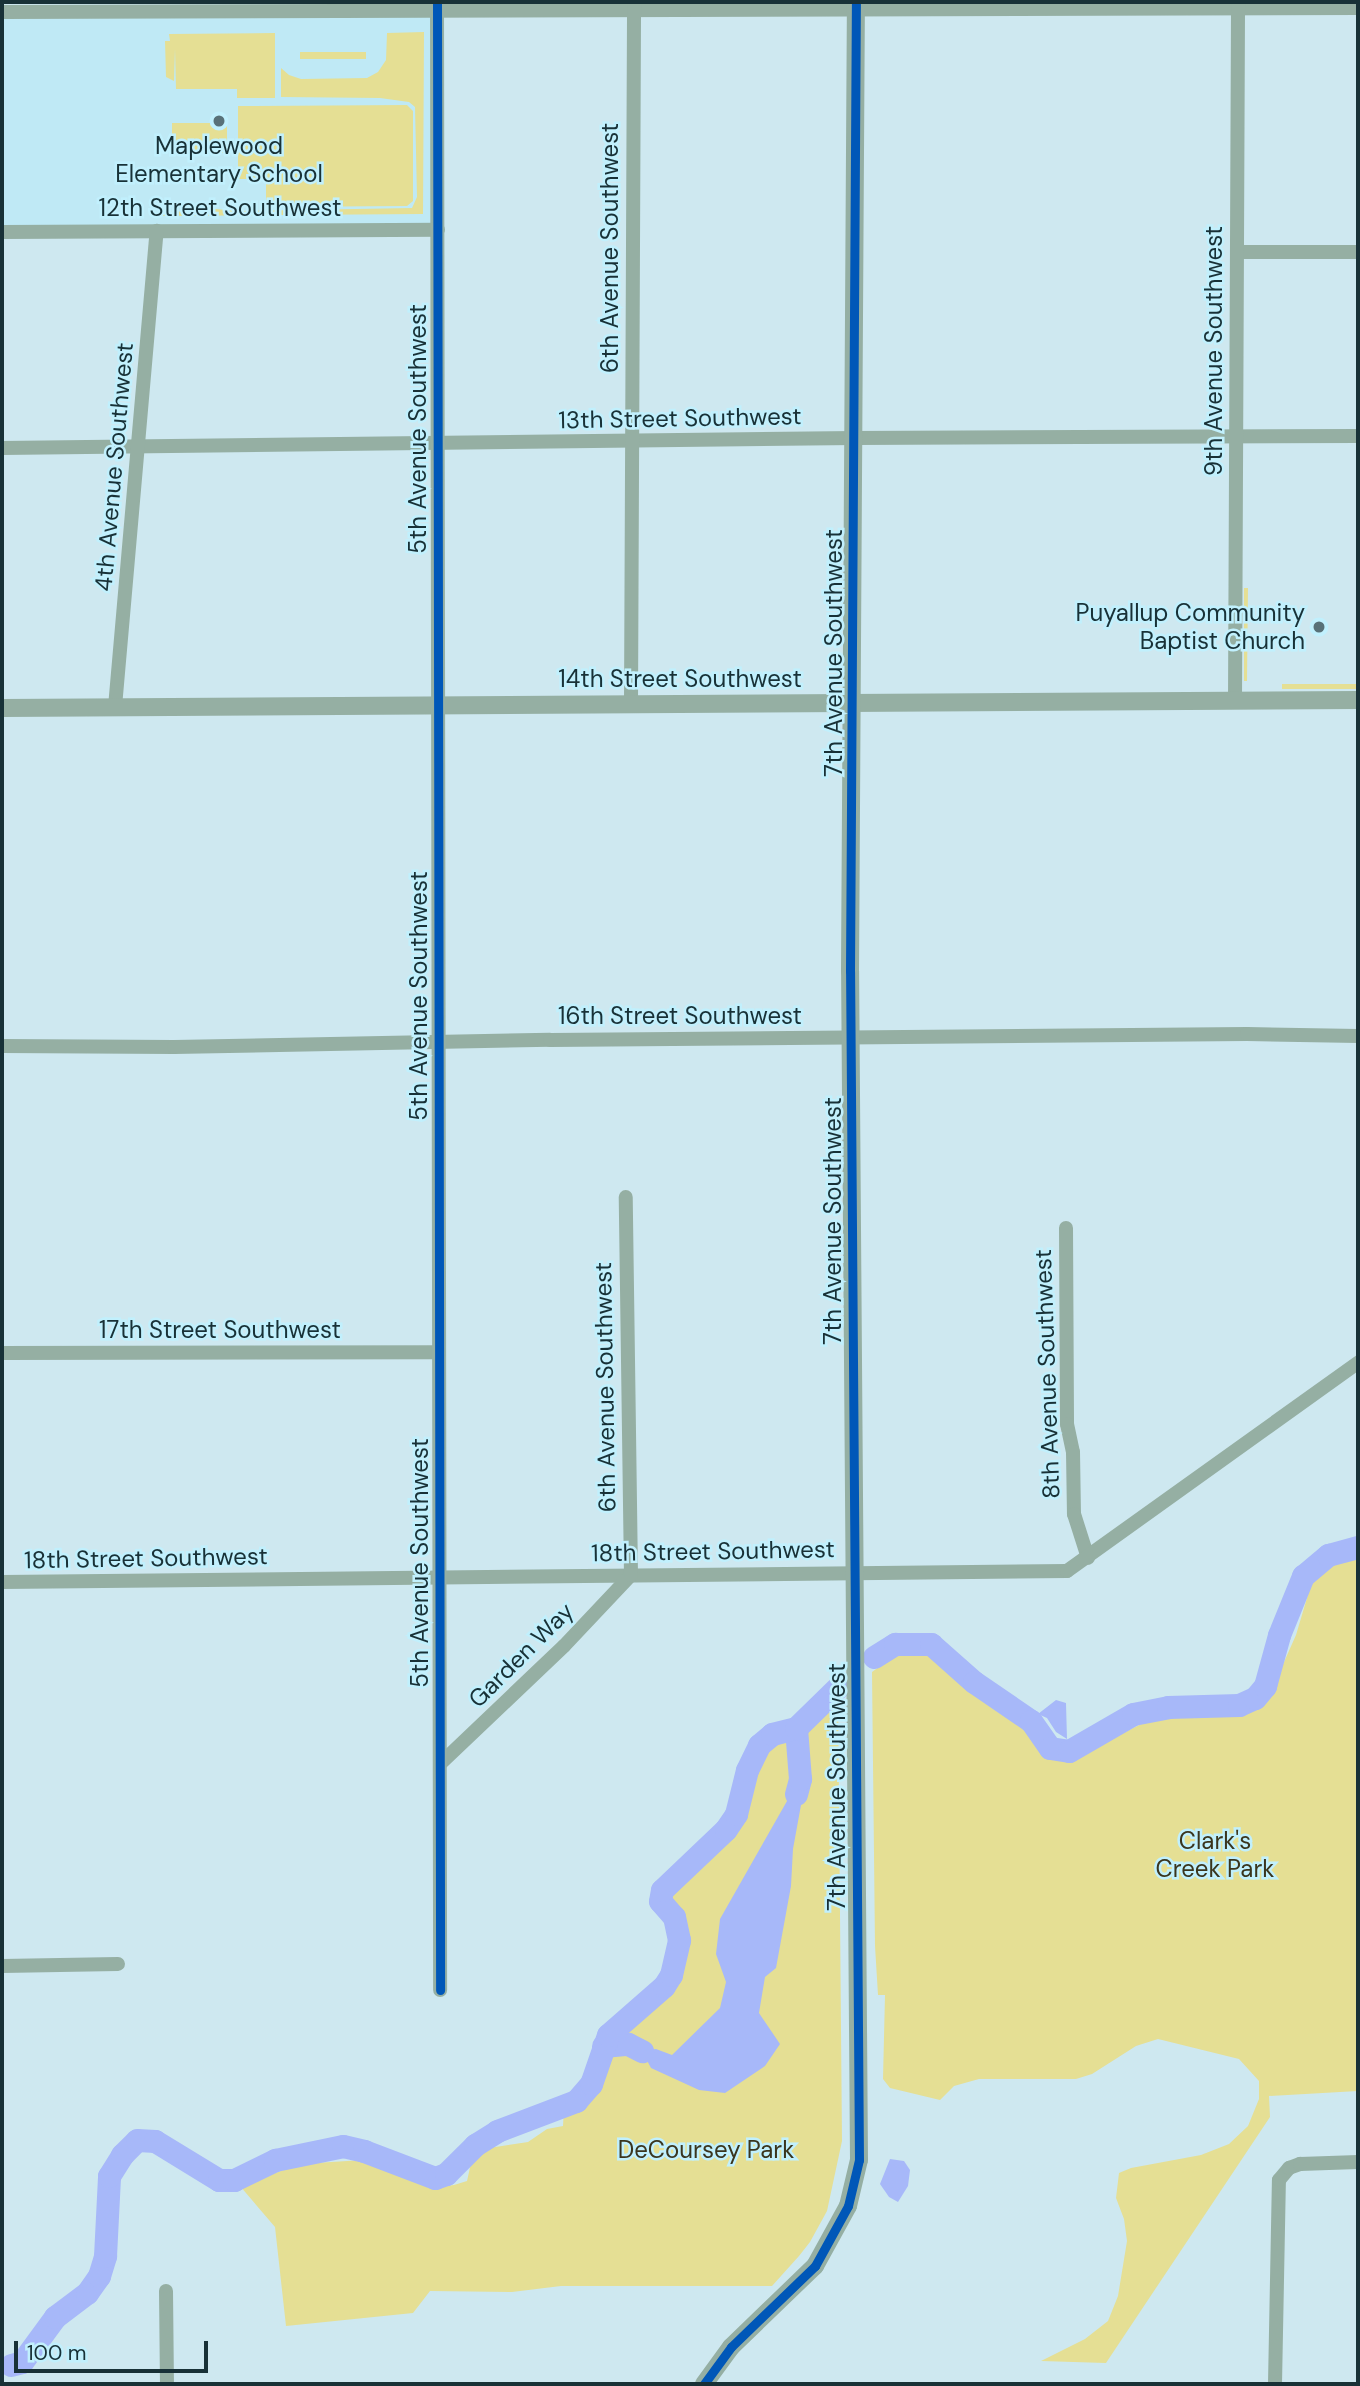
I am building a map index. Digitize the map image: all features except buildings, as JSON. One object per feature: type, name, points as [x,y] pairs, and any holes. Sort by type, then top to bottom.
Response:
[{"type":"street","points":[[2,12],[178,7],[437,6],[1238,5],[1358,8]]},
{"type":"street","name":"9th Avenue Southwest","points":[[1235,701],[1238,5]]},
{"type":"street","name":"5th Avenue Southwest","points":[[437,6],[440,1990]]},
{"type":"street","name":"6th Avenue Southwest","points":[[631,704],[634,6]]},
{"type":"street","name":"7th Avenue Southwest","points":[[704,2384],[731,2347],[815,2266],[839,2227],[855,2182],[861,2136],[857,1976],[852,1038],[856,6]]},
{"type":"street","name":"12th Street Southwest","points":[[2,232],[438,230]]},
{"type":"street","name":"4th Avenue Southwest","points":[[115,707],[157,231]]},
{"type":"street","points":[[1237,252],[1358,253]]},
{"type":"street","name":"13th Street Southwest","points":[[2,448],[855,438],[1358,436]]},
{"type":"street","name":"14th Street Southwest","points":[[2,708],[1358,700]]},
{"type":"street","name":"16th Street Southwest","points":[[2,1046],[187,1047],[852,1038],[1358,1036]]},
{"type":"street","name":"6th Avenue Southwest","points":[[626,1198],[631,1575]]},
{"type":"street","name":"8th Avenue Southwest","points":[[1066,1228],[1067,1424],[1073,1452],[1074,1514],[1087,1558]]},
{"type":"street","name":"17th Street Southwest","points":[[2,1353],[439,1352]]},
{"type":"street","name":"18th Street Southwest","points":[[2,1582],[1067,1571],[1358,1363]]},
{"type":"street","name":"Garden Way","points":[[440,1764],[564,1646],[631,1575]]},
{"type":"street","points":[[2,1966],[118,1964]]},
{"type":"street","points":[[1275,2384],[1279,2180],[1285,2172],[1307,2163],[1358,2162]]},
{"type":"street","points":[[166,2291],[167,2384]]},
{"type":"shaded area","name":"Maplewood Elementary School","points":[[2,10],[437,10],[437,230],[2,230]]},
{"type":"green space","points":[[424,32],[423,214],[158,216],[159,209],[162,212],[204,211],[205,208],[237,211],[412,208],[417,197],[415,107],[409,102],[380,98],[281,97],[281,68],[289,75],[301,79],[367,78],[378,72],[386,60],[387,33]]},
{"type":"green space","points":[[275,33],[275,98],[237,98],[237,89],[176,89],[175,49],[174,81],[166,77],[165,41],[170,41],[169,34]]},
{"type":"green space","points":[[300,52],[366,52],[366,59],[300,59]]},
{"type":"green space","points":[[407,105],[413,111],[413,201],[407,206],[266,207],[266,179],[238,179],[238,106]]},
{"type":"green space","points":[[172,123],[227,123],[227,153],[172,153]]},
{"type":"green space","points":[[1244,588],[1248,588],[1247,681],[1244,681]]},
{"type":"green space","points":[[1282,684],[1358,684],[1358,689],[1282,689]]},
{"type":"green space","name":"Clark's Creek Park","points":[[1358,1558],[1358,2091],[1269,2096],[1270,2117],[1106,2363],[1041,2361],[1085,2339],[1108,2321],[1118,2296],[1127,2241],[1124,2219],[1116,2198],[1119,2173],[1131,2168],[1201,2155],[1229,2144],[1248,2126],[1259,2099],[1259,2081],[1239,2059],[1158,2039],[1136,2046],[1092,2074],[1076,2079],[979,2079],[954,2086],[940,2100],[890,2088],[883,2079],[885,1995],[878,1995],[875,1946],[872,1672],[901,1651],[928,1650],[961,1678],[1026,1722],[1051,1757],[1070,1760],[1155,1717],[1238,1712],[1256,1706],[1270,1692],[1284,1662],[1296,1635],[1312,1581],[1330,1565]]},
{"type":"green space","name":"DeCoursey Park","points":[[838,1687],[842,2141],[827,2211],[799,2256],[772,2286],[561,2286],[512,2292],[430,2291],[413,2313],[286,2326],[275,2227],[240,2186],[300,2164],[363,2160],[431,2188],[454,2185],[467,2181],[471,2163],[489,2148],[528,2142],[547,2129],[563,2126],[564,2107],[584,2094],[591,2084],[608,2035],[664,1986],[671,1975],[679,1940],[674,1917],[660,1901],[662,1890],[726,1829],[736,1814],[747,1770],[759,1745],[772,1734],[796,1728]]},
{"type":"water","points":[[1056,1700],[1066,1703],[1067,1739],[1056,1732],[1047,1718],[1038,1714]]},
{"type":"water","points":[[791,1794],[800,1797],[801,1805],[793,1849],[791,1886],[776,1968],[765,1977],[759,2013],[780,2044],[765,2066],[725,2093],[699,2090],[651,2068],[642,2051],[656,2049],[672,2055],[720,2008],[726,1982],[716,1954],[720,1919]]},
{"type":"water","points":[[890,2159],[904,2161],[910,2170],[908,2186],[898,2202],[889,2197],[880,2184]]},
{"type":"waterway","points":[[874,1657],[895,1644],[931,1644],[974,1682],[1031,1721],[1050,1748],[1069,1751],[1133,1714],[1168,1707],[1239,1705],[1255,1698],[1265,1686],[1279,1635],[1303,1576],[1328,1555],[1358,1547]]},
{"type":"waterway","points":[[11,2365],[22,2362],[55,2317],[87,2293],[99,2276],[105,2256],[109,2176],[122,2155],[137,2140],[155,2141],[219,2180],[234,2180],[275,2160],[343,2146],[364,2151],[435,2178],[446,2174],[475,2145],[497,2131],[576,2101],[591,2084],[608,2035],[664,1986],[671,1975],[679,1940],[674,1917],[660,1901],[662,1890],[726,1829],[736,1814],[747,1770],[759,1745],[772,1734],[796,1728],[838,1687]]},
{"type":"waterway","points":[[796,1728],[800,1779],[796,1794]]},
{"type":"waterway","points":[[603,2046],[628,2044],[642,2051]]},
{"type":"cycle path","points":[[437,2],[440,1990]]},
{"type":"cycle path","points":[[704,2384],[731,2347],[815,2266],[848,2206],[859,2160],[850,971],[856,2]]},
{"type":"place","name":"Maplewood Elementary School","points":[[219,121]]},
{"type":"place","name":"Puyallup Community Baptist Church","points":[[1319,627]]}]
